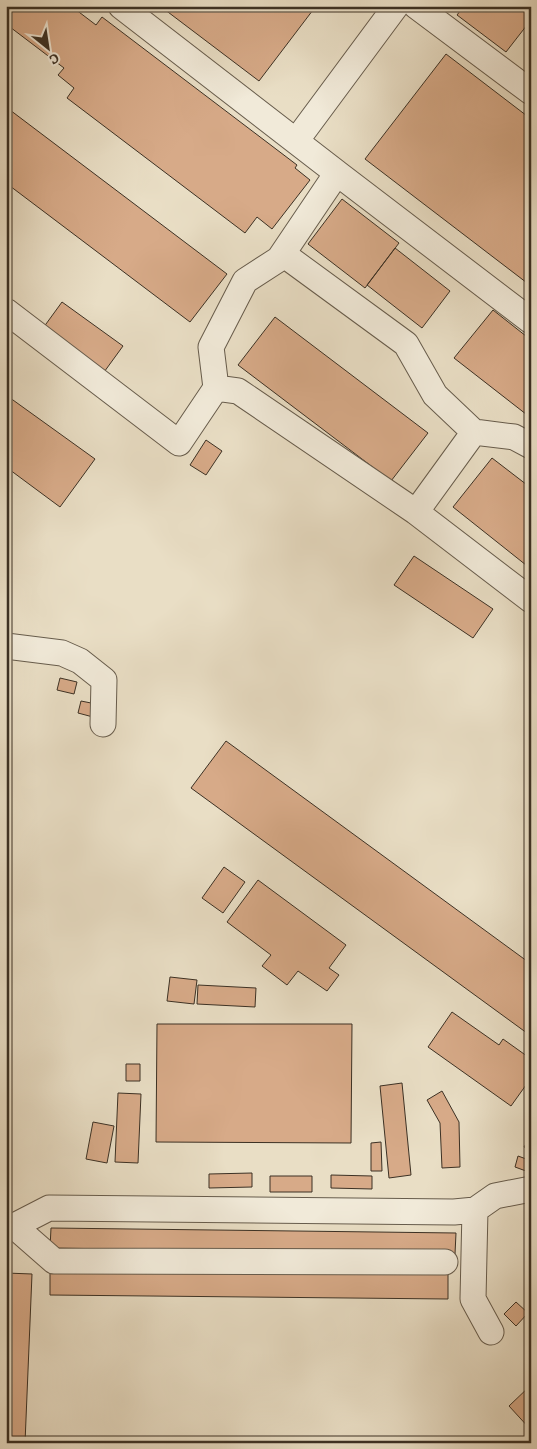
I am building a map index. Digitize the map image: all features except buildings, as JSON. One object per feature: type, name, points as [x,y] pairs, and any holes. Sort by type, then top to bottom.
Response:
[{"type":"street","points":[[121,6],[531,321]]},
{"type":"street","points":[[296,142],[396,6]]},
{"type":"street","points":[[416,6],[531,92]]},
{"type":"street","points":[[6,311],[179,443],[216,388],[211,347],[245,281],[279,259],[337,173]]},
{"type":"street","points":[[283,254],[406,344],[435,395],[474,432],[514,437],[531,446]]},
{"type":"street","points":[[216,388],[238,391],[416,512],[531,600]]},
{"type":"street","points":[[416,512],[474,432]]},
{"type":"street","points":[[6,646],[62,653],[80,661],[104,680],[103,724]]},
{"type":"street","points":[[446,1262],[54,1261],[10,1227],[49,1208],[454,1212],[474,1210],[494,1196],[531,1189]]},
{"type":"street","points":[[474,1210],[473,1299],[491,1332]]}]
